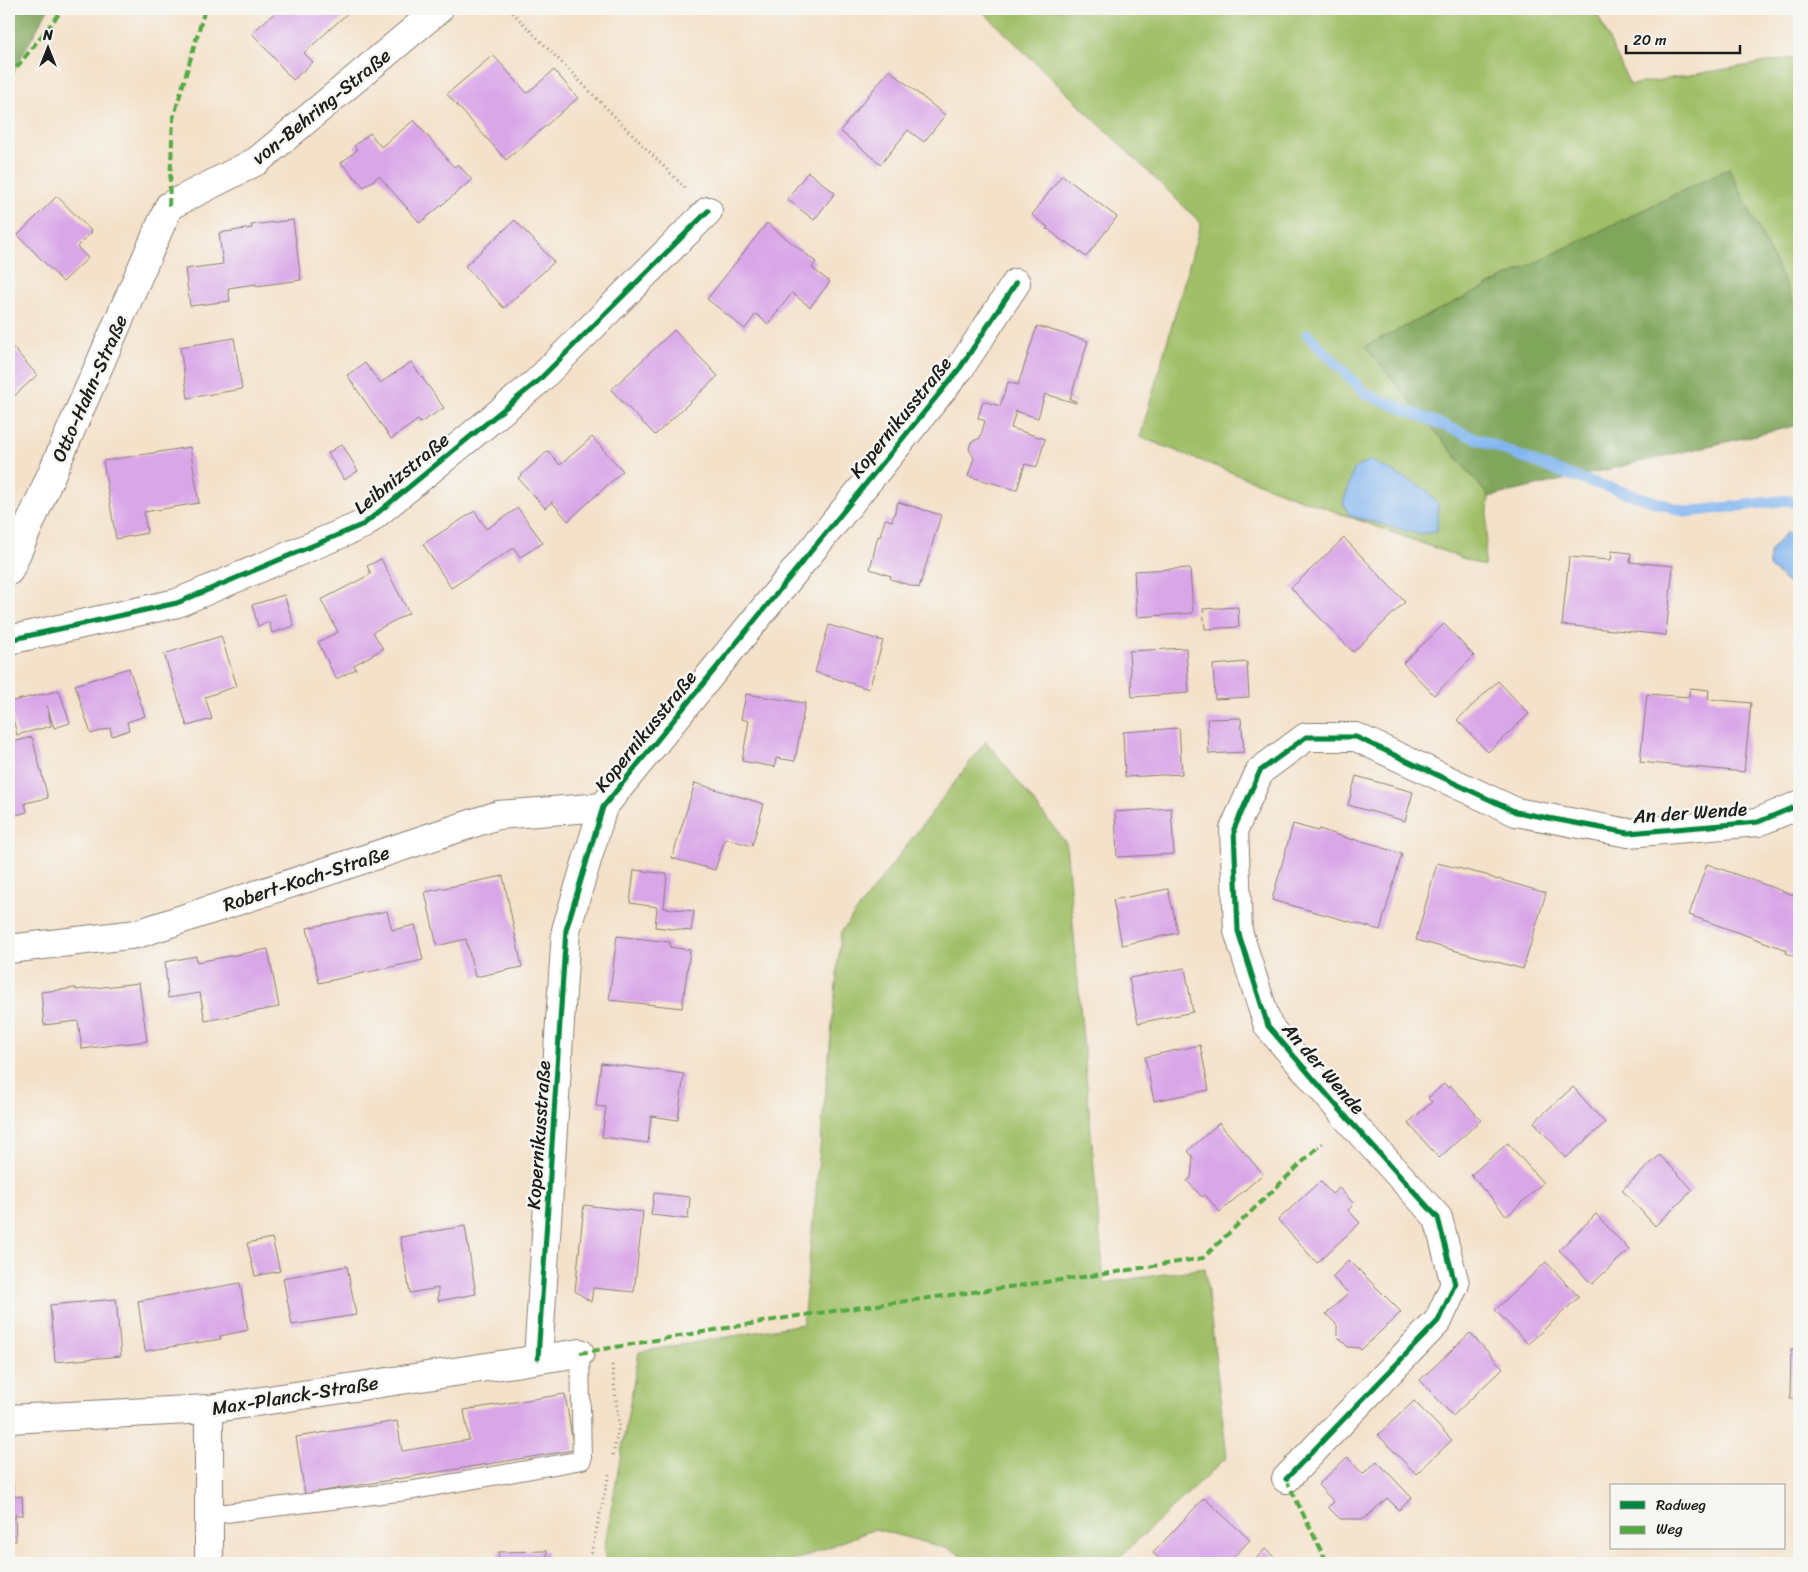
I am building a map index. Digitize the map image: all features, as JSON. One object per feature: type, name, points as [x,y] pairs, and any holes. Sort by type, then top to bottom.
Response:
[{"type":"street","name":"von-Behring-Straße","points":[[169,206],[257,162],[439,9]]},
{"type":"street","name":"Otto-Hahn-Straße","points":[[9,571],[169,206]]},
{"type":"street","name":"Leibnizstraße","points":[[9,640],[177,603],[364,524],[538,381],[708,211]]},
{"type":"street","name":"Kopernikusstraße","points":[[538,1358],[566,930],[603,807],[960,368],[1016,283]]},
{"type":"street","name":"An der Wende","points":[[1286,1479],[1438,1321],[1455,1284],[1438,1218],[1348,1119],[1268,1026],[1238,931],[1234,829],[1260,771],[1306,736],[1356,736],[1516,812],[1628,833],[1758,822],[1799,805]]},
{"type":"street","name":"Robert-Koch-Straße","points":[[9,949],[137,934],[498,815],[603,807]]},
{"type":"street","name":"Max-Planck-Straße","points":[[9,1419],[209,1409],[580,1353]]},
{"type":"street","points":[[209,1409],[209,1563]]},
{"type":"lane","points":[[209,1515],[414,1490],[582,1460],[580,1353]]},
{"type":"path","points":[[509,9],[708,211]]},
{"type":"green space","points":[[9,9],[48,9],[9,79]]},
{"type":"green space","points":[[980,9],[1595,9],[1630,85],[1799,57],[1799,313],[1729,168],[1366,346],[1489,497],[1484,566],[1292,496],[1140,437],[1201,223]]},
{"type":"green space","points":[[1729,168],[1799,313],[1799,425],[1489,497],[1365,346]]},
{"type":"green space","points":[[986,741],[1066,843],[1104,1283],[1205,1268],[1227,1457],[1113,1563],[971,1563],[953,1550],[875,1529],[788,1563],[606,1563],[604,1550],[639,1352],[803,1324],[841,932]]},
{"type":"water","points":[[1370,460],[1427,490],[1438,504],[1437,532],[1418,534],[1350,516],[1343,503],[1354,469]]},
{"type":"water","points":[[1786,533],[1799,534],[1799,592],[1769,567],[1769,552]]},
{"type":"building","points":[[279,9],[351,10],[304,53],[313,62],[293,80],[252,33]]},
{"type":"building","points":[[493,55],[527,93],[554,70],[578,98],[506,160],[447,94]]},
{"type":"building","points":[[889,70],[945,115],[924,142],[908,130],[881,164],[840,131]]},
{"type":"building","points":[[414,120],[454,167],[458,164],[472,180],[420,223],[379,176],[364,187],[341,163],[357,150],[354,146],[370,133],[381,147]]},
{"type":"building","points":[[808,172],[835,193],[814,220],[787,199]]},
{"type":"building","points":[[1062,175],[1117,217],[1086,257],[1066,241],[1065,243],[1047,230],[1048,227],[1032,215]]},
{"type":"building","points":[[57,196],[92,232],[77,247],[88,258],[63,282],[18,235]]},
{"type":"building","points":[[293,220],[301,280],[228,288],[230,301],[190,306],[185,269],[223,264],[219,233],[252,228],[251,225]]},
{"type":"building","points":[[515,220],[554,262],[504,308],[465,266]]},
{"type":"building","points":[[767,223],[816,262],[812,268],[830,282],[810,307],[792,293],[768,324],[756,314],[745,329],[707,299]]},
{"type":"building","points":[[1037,326],[1088,341],[1070,399],[1076,401],[1076,403],[1045,394],[1038,418],[1016,411],[1011,428],[1045,439],[1037,467],[1025,464],[1017,490],[968,476],[974,458],[969,449],[971,442],[980,438],[985,421],[978,418],[983,401],[1000,406],[1008,382],[1018,385]]},
{"type":"building","points":[[674,330],[718,376],[655,435],[611,390]]},
{"type":"building","points":[[234,338],[242,389],[188,398],[180,347]]},
{"type":"building","points":[[9,343],[37,375],[9,401]]},
{"type":"building","points":[[411,362],[444,408],[420,423],[418,420],[391,439],[347,375],[365,363],[380,383]]},
{"type":"building","points":[[592,437],[623,471],[568,521],[552,502],[545,508],[518,478],[548,451],[560,465]]},
{"type":"building","points":[[342,444],[358,471],[344,480],[328,453]]},
{"type":"building","points":[[190,447],[199,503],[144,512],[147,533],[116,539],[103,461]]},
{"type":"building","points":[[898,502],[941,515],[919,588],[890,579],[891,576],[870,569],[878,536],[880,537],[885,519],[892,521]]},
{"type":"building","points":[[518,508],[543,543],[520,557],[514,548],[451,588],[423,544],[475,511],[486,529]]},
{"type":"building","points":[[1344,538],[1405,602],[1353,652],[1291,588]]},
{"type":"building","points":[[1612,551],[1631,553],[1630,562],[1673,566],[1666,635],[1562,625],[1569,557],[1611,560]]},
{"type":"building","points":[[381,559],[409,613],[373,632],[383,649],[354,665],[356,669],[336,679],[318,642],[338,632],[321,600],[371,574],[367,566]]},
{"type":"building","points":[[1190,568],[1193,613],[1137,617],[1134,571]]},
{"type":"building","points":[[284,595],[294,626],[272,633],[269,622],[258,626],[252,605]]},
{"type":"building","points":[[1238,607],[1239,627],[1205,629],[1203,609]]},
{"type":"building","points":[[1444,624],[1474,656],[1434,695],[1403,663]]},
{"type":"building","points":[[829,625],[883,641],[869,689],[815,672]]},
{"type":"building","points":[[221,636],[237,686],[205,697],[212,719],[187,726],[164,654]]},
{"type":"building","points":[[1186,648],[1189,693],[1132,697],[1129,651]]},
{"type":"building","points":[[1247,662],[1249,697],[1215,699],[1213,665]]},
{"type":"building","points":[[129,668],[145,716],[127,722],[129,730],[112,736],[110,728],[91,734],[75,685]]},
{"type":"building","points":[[1498,681],[1529,714],[1488,752],[1457,720]]},
{"type":"building","points":[[1690,688],[1709,690],[1708,699],[1751,703],[1744,772],[1640,762],[1647,694],[1689,697]]},
{"type":"building","points":[[59,690],[70,723],[54,728],[47,706],[51,726],[17,735],[9,702]]},
{"type":"building","points":[[746,694],[805,703],[795,761],[776,758],[775,767],[742,761],[749,721],[741,719]]},
{"type":"building","points":[[1241,718],[1244,752],[1209,754],[1207,719]]},
{"type":"building","points":[[1179,728],[1182,774],[1125,777],[1123,732]]},
{"type":"building","points":[[32,737],[48,798],[25,803],[27,812],[9,817],[9,743]]},
{"type":"building","points":[[1356,776],[1413,792],[1405,821],[1348,805]]},
{"type":"building","points":[[695,783],[764,804],[752,846],[725,838],[715,870],[672,858]]},
{"type":"building","points":[[1171,808],[1174,854],[1117,857],[1115,812]]},
{"type":"building","points":[[1293,824],[1318,831],[1319,829],[1402,854],[1380,930],[1272,900]]},
{"type":"building","points":[[1437,863],[1546,893],[1523,969],[1416,940]]},
{"type":"building","points":[[1707,864],[1799,897],[1799,958],[1786,953],[1787,950],[1689,915]]},
{"type":"building","points":[[634,870],[667,874],[664,908],[694,911],[691,931],[655,927],[657,907],[630,903]]},
{"type":"building","points":[[503,876],[522,967],[475,977],[466,939],[437,946],[425,892]]},
{"type":"building","points":[[1168,889],[1178,933],[1122,945],[1113,900]]},
{"type":"building","points":[[387,911],[392,930],[415,925],[423,960],[319,983],[307,928]]},
{"type":"building","points":[[617,936],[670,942],[670,947],[690,950],[682,1008],[609,1000]]},
{"type":"building","points":[[268,949],[279,1007],[205,1021],[200,993],[168,998],[165,962],[196,956],[197,962]]},
{"type":"building","points":[[1185,968],[1193,1012],[1138,1023],[1129,978]]},
{"type":"building","points":[[139,983],[147,1041],[82,1049],[78,1021],[44,1025],[41,992]]},
{"type":"building","points":[[1200,1045],[1209,1090],[1154,1101],[1145,1057]]},
{"type":"building","points":[[601,1063],[684,1074],[678,1120],[651,1116],[648,1143],[602,1137],[606,1107],[596,1106]]},
{"type":"building","points":[[1444,1084],[1448,1088],[1451,1086],[1481,1120],[1439,1158],[1408,1123],[1432,1102],[1428,1098]]},
{"type":"building","points":[[1573,1087],[1605,1123],[1566,1158],[1534,1122]]},
{"type":"building","points":[[1219,1123],[1263,1174],[1220,1212],[1205,1195],[1202,1197],[1187,1181],[1191,1178],[1193,1157],[1188,1151]]},
{"type":"building","points":[[1508,1143],[1543,1183],[1507,1216],[1471,1175]]},
{"type":"building","points":[[1660,1155],[1693,1190],[1655,1226],[1622,1190]]},
{"type":"building","points":[[1320,1181],[1332,1194],[1339,1188],[1354,1204],[1348,1210],[1360,1223],[1317,1263],[1278,1220]]},
{"type":"building","points":[[654,1193],[690,1197],[688,1219],[651,1215]]},
{"type":"building","points":[[584,1205],[643,1212],[634,1292],[593,1288],[591,1302],[575,1291]]},
{"type":"building","points":[[1596,1214],[1629,1250],[1592,1284],[1559,1250]]},
{"type":"building","points":[[465,1226],[476,1294],[438,1301],[438,1288],[410,1293],[400,1237]]},
{"type":"building","points":[[272,1238],[280,1271],[255,1276],[247,1243]]},
{"type":"building","points":[[1349,1260],[1401,1312],[1361,1350],[1348,1347],[1337,1336],[1337,1325],[1326,1314],[1348,1293],[1332,1277]]},
{"type":"building","points":[[1546,1262],[1579,1297],[1528,1344],[1495,1310]]},
{"type":"building","points":[[347,1266],[356,1315],[292,1325],[283,1278]]},
{"type":"building","points":[[240,1283],[248,1330],[220,1336],[221,1339],[145,1351],[138,1301]]},
{"type":"building","points":[[116,1299],[121,1356],[55,1362],[50,1305]]},
{"type":"building","points":[[1470,1333],[1503,1368],[1453,1416],[1420,1380]]},
{"type":"building","points":[[1791,1349],[1799,1349],[1799,1399],[1790,1399]]},
{"type":"building","points":[[565,1394],[574,1450],[305,1494],[296,1437],[397,1421],[402,1451],[469,1440],[464,1410]]},
{"type":"building","points":[[1414,1401],[1452,1440],[1416,1474],[1378,1435]]},
{"type":"building","points":[[1347,1457],[1363,1474],[1377,1461],[1412,1498],[1399,1510],[1387,1498],[1364,1519],[1340,1519],[1328,1507],[1334,1502],[1318,1485]]},
{"type":"building","points":[[12,1472],[14,1497],[22,1496],[23,1515],[15,1515],[16,1541],[9,1541],[9,1473]]},
{"type":"building","points":[[1204,1498],[1250,1540],[1228,1563],[1164,1563],[1153,1553]]},
{"type":"building","points":[[1265,1549],[1281,1563],[1252,1563]]},
{"type":"building","points":[[547,1551],[547,1563],[499,1563],[498,1552]]},
{"type":"waterway","points":[[1307,334],[1366,394],[1557,471],[1687,512],[1788,500],[1799,505]]},
{"type":"marked path","points":[[9,77],[63,9]]},
{"type":"marked path","points":[[169,206],[173,119],[205,9]]},
{"type":"marked path","points":[[580,1353],[797,1316],[1104,1274],[1203,1258],[1318,1147]]},
{"type":"marked path","points":[[1286,1479],[1327,1563]]},
{"type":"cycle path","points":[[9,640],[177,603],[364,524],[538,381],[708,211]]},
{"type":"cycle path","points":[[538,1358],[566,930],[603,807],[960,368],[1016,283]]},
{"type":"cycle path","points":[[1286,1479],[1438,1321],[1455,1284],[1438,1218],[1348,1119],[1268,1026],[1238,931],[1234,829],[1260,771],[1306,737],[1356,737],[1516,812],[1628,833],[1758,822],[1799,805]]}]
